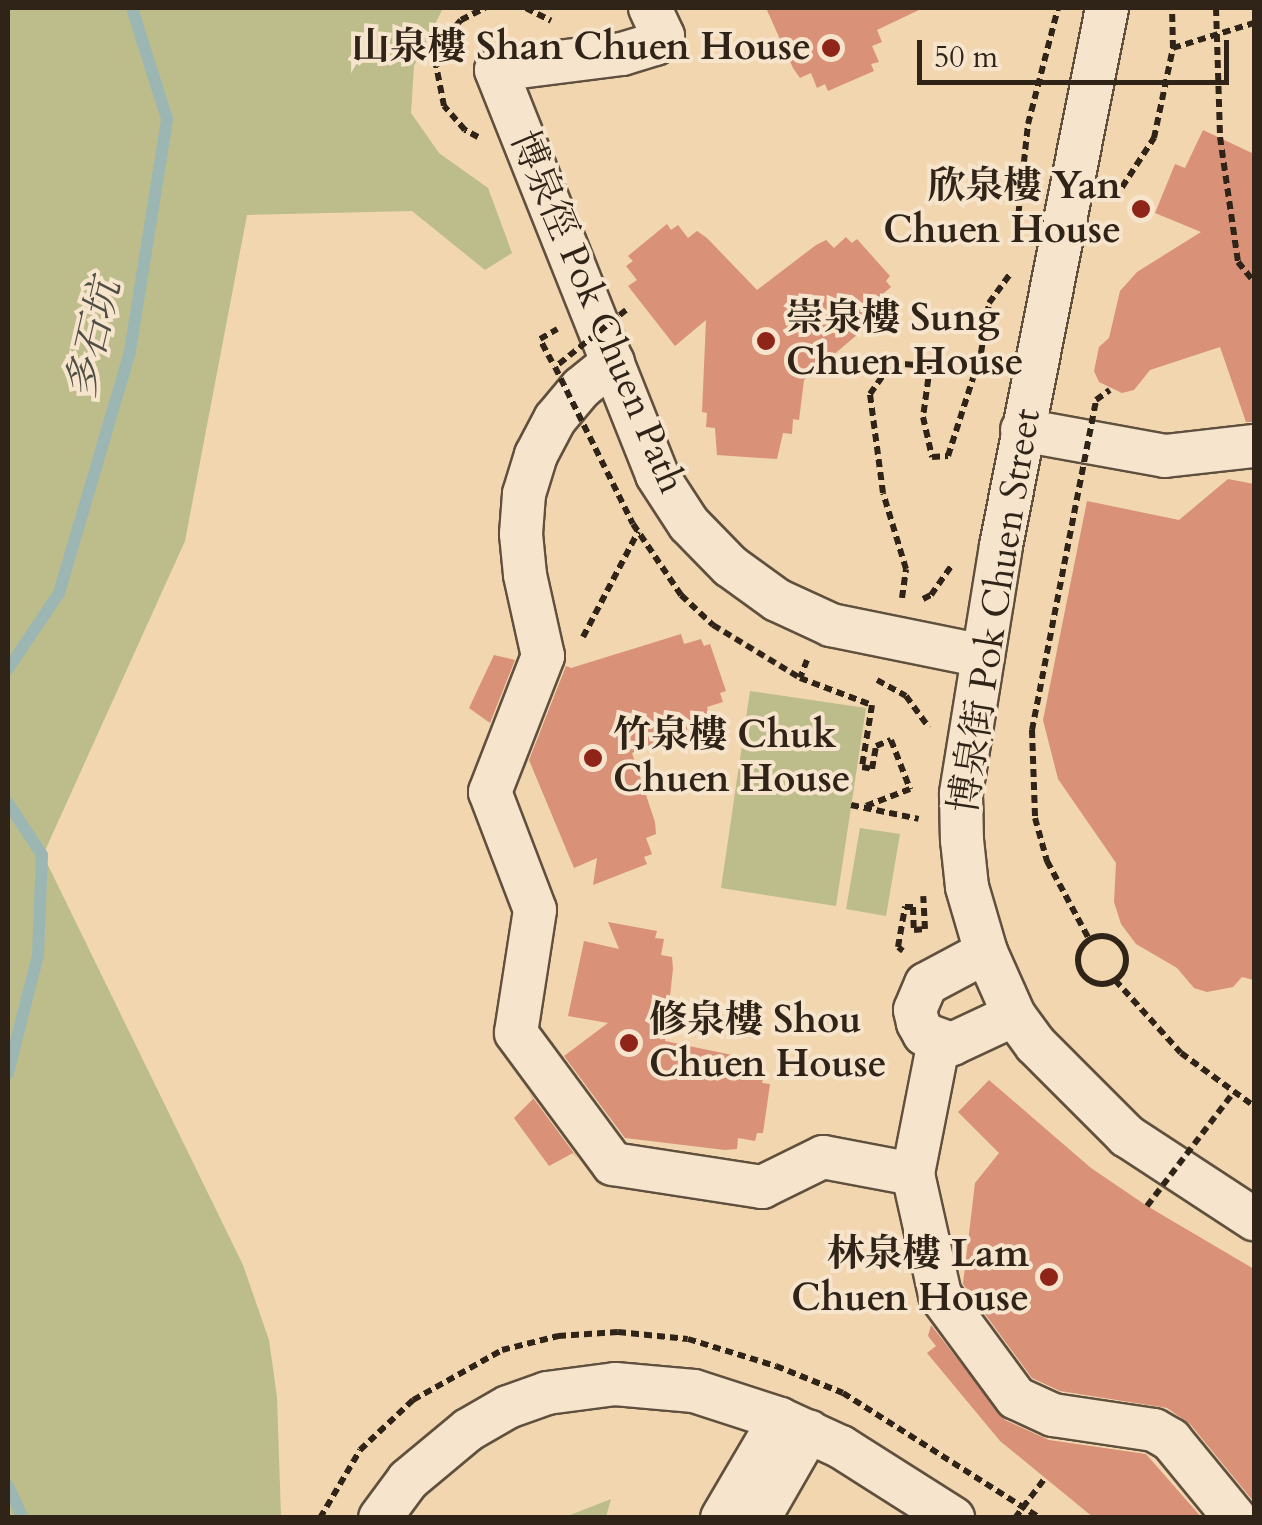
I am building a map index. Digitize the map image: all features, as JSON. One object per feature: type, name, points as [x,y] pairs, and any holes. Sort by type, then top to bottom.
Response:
[{"type":"street","points":[[575,60],[622,54],[655,44],[663,36],[650,8]]},
{"type":"street","name":"博泉街 Pok Chuen Street","points":[[1107,8],[1022,430],[983,656],[961,794],[967,886],[986,952],[1014,1015],[1060,1073],[1128,1136],[1254,1219]]},
{"type":"street","name":"博泉徑 Pok Chuen Path","points":[[575,60],[496,70],[617,344],[657,475],[689,524],[730,566],[777,600],[830,625],[983,656]]},
{"type":"street","points":[[617,344],[555,419],[536,454],[524,494],[521,534],[525,574],[544,656],[490,792],[535,910],[516,1033],[613,1164],[762,1187],[823,1157],[913,1174]]},
{"type":"street","points":[[1022,430],[1165,456],[1254,446]]},
{"type":"street","points":[[986,952],[926,984],[918,996],[918,1024],[939,1042],[966,1040],[1014,1015]]},
{"type":"street","points":[[939,1042],[913,1174],[940,1295],[1016,1398],[1053,1415],[1154,1430],[1172,1440],[1234,1518]]},
{"type":"street","points":[[380,1518],[408,1480],[468,1430],[547,1392],[616,1384],[694,1392],[795,1425],[953,1518]]},
{"type":"street","points":[[722,1518],[795,1425]]},
{"type":"street","points":[[759,1518],[795,1425]]},
{"type":"path","points":[[526,8],[558,28],[575,60]]},
{"type":"path","points":[[1016,237],[1028,124],[1058,8]]},
{"type":"path","points":[[1111,205],[1154,138],[1173,48],[1172,8]]},
{"type":"path","points":[[1216,8],[1220,137],[1238,262],[1254,282]]},
{"type":"path","points":[[1173,48],[1254,23]]},
{"type":"path","points":[[889,684],[906,569],[883,493],[870,394],[892,363],[930,366],[923,417],[932,457],[948,456],[981,353],[990,304],[1010,274],[1013,255]]},
{"type":"path","name":"博泉徑 Pok Chuen Path","points":[[614,308],[617,344]]},
{"type":"path","points":[[555,368],[626,310]]},
{"type":"path","points":[[562,338],[556,328],[540,338],[638,532],[672,584],[713,624],[800,678],[872,705],[862,767],[872,769],[876,746],[891,740],[910,790],[866,807]]},
{"type":"path","points":[[1089,939],[1047,861],[1030,774],[1032,730],[1096,400],[1110,390]]},
{"type":"path","points":[[575,652],[638,532]]},
{"type":"path","points":[[800,678],[809,654]]},
{"type":"path","points":[[852,804],[919,815],[920,834]]},
{"type":"path","points":[[907,955],[898,947],[905,908],[913,907],[914,930],[925,930],[923,891]]},
{"type":"path","points":[[1106,936],[1121,944],[1126,966],[1115,980],[1099,984],[1083,976],[1078,953],[1089,939],[1106,936]]},
{"type":"path","points":[[1115,980],[1157,1030],[1254,1106]]},
{"type":"path","points":[[1147,1206],[1234,1092]]},
{"type":"path","points":[[1186,1136],[1202,1146]]},
{"type":"path","points":[[1016,1518],[1045,1478]]},
{"type":"green space","points":[[8,8],[443,8],[414,66],[411,113],[439,153],[488,188],[512,253],[485,270],[412,211],[247,215],[185,541],[43,855],[243,1265],[269,1340],[277,1397],[281,1517],[8,1517]]},
{"type":"green space","points":[[750,691],[866,708],[836,906],[721,888]]},
{"type":"green space","points":[[860,828],[900,834],[886,916],[846,909]]},
{"type":"green space","points":[[611,1499],[606,1517],[565,1517]]},
{"type":"building","name":"山泉樓 Shan Chuen House","points":[[766,8],[923,8],[877,30],[882,42],[872,46],[879,62],[871,64],[874,71],[828,91],[825,84],[817,88],[811,73],[800,78]]},
{"type":"building","points":[[1203,130],[1254,154],[1254,422],[1246,422],[1220,347],[1150,370],[1134,390],[1122,393],[1099,382],[1094,371],[1099,347],[1109,338],[1120,291],[1137,272],[1201,232],[1155,213],[1175,164],[1185,168]]},
{"type":"building","name":"崇泉樓 Sung Chuen House","points":[[667,224],[671,230],[678,225],[688,238],[697,231],[707,238],[757,290],[816,245],[826,240],[834,248],[846,237],[852,243],[857,239],[890,276],[886,281],[891,287],[878,298],[886,306],[879,316],[804,380],[799,420],[793,419],[792,434],[783,433],[777,459],[717,455],[715,428],[706,427],[707,413],[702,412],[706,320],[675,346],[628,286],[637,280],[626,266],[633,261],[628,256]]},
{"type":"building","points":[[1228,479],[1254,484],[1254,980],[1242,977],[1233,987],[1207,992],[1194,988],[1177,968],[1136,944],[1121,924],[1114,902],[1116,863],[1058,779],[1043,720],[1087,501],[1179,520]]},
{"type":"building","name":"竹泉樓 Chuk Chuen House","points":[[681,634],[684,644],[701,639],[704,646],[710,644],[726,691],[720,693],[723,702],[707,707],[710,718],[700,724],[632,753],[655,822],[656,834],[646,838],[652,854],[644,857],[647,864],[593,885],[597,858],[574,868],[529,760],[566,666],[571,668]]},
{"type":"building","points":[[494,655],[515,660],[490,723],[469,708]]},
{"type":"building","name":"修泉樓 Shou Chuen House","points":[[608,922],[657,931],[655,938],[664,939],[661,955],[672,957],[673,969],[665,1041],[737,1056],[749,1062],[747,1073],[764,1075],[762,1083],[770,1084],[763,1133],[757,1133],[755,1141],[738,1138],[737,1149],[725,1150],[625,1138],[564,1056],[608,1023],[568,1016],[584,941],[619,949]]},
{"type":"building","points":[[989,1080],[1091,1168],[1254,1269],[1254,1502],[1190,1424],[1167,1408],[1060,1391],[1032,1378],[963,1284],[975,1183],[999,1153],[958,1112]]},
{"type":"building","points":[[528,1091],[579,1160],[573,1153],[549,1166],[514,1118],[533,1099]]},
{"type":"building","points":[[931,1325],[1005,1420],[1049,1440],[1146,1454],[1202,1518],[1094,1518],[1000,1441],[927,1353],[936,1346],[928,1336]]},
{"type":"waterway","name":"多石坑","points":[[8,669],[59,593],[130,351],[167,119],[132,8]]},
{"type":"waterway","name":"多石坑","points":[[8,803],[42,855],[38,955],[8,1073]]},
{"type":"waterway","name":"多石坑","points":[[8,1486],[23,1518]]},
{"type":"place","name":"山泉樓 Shan Chuen House","points":[[831,48]]},
{"type":"place","name":"欣泉樓 Yan Chuen House","points":[[1141,209]]},
{"type":"place","name":"崇泉樓 Sung Chuen House","points":[[766,341]]},
{"type":"place","name":"竹泉樓 Chuk Chuen House","points":[[593,758]]},
{"type":"place","name":"修泉樓 Shou Chuen House","points":[[629,1043]]},
{"type":"place","name":"林泉樓 Lam Chuen House","points":[[1049,1277]]}]
